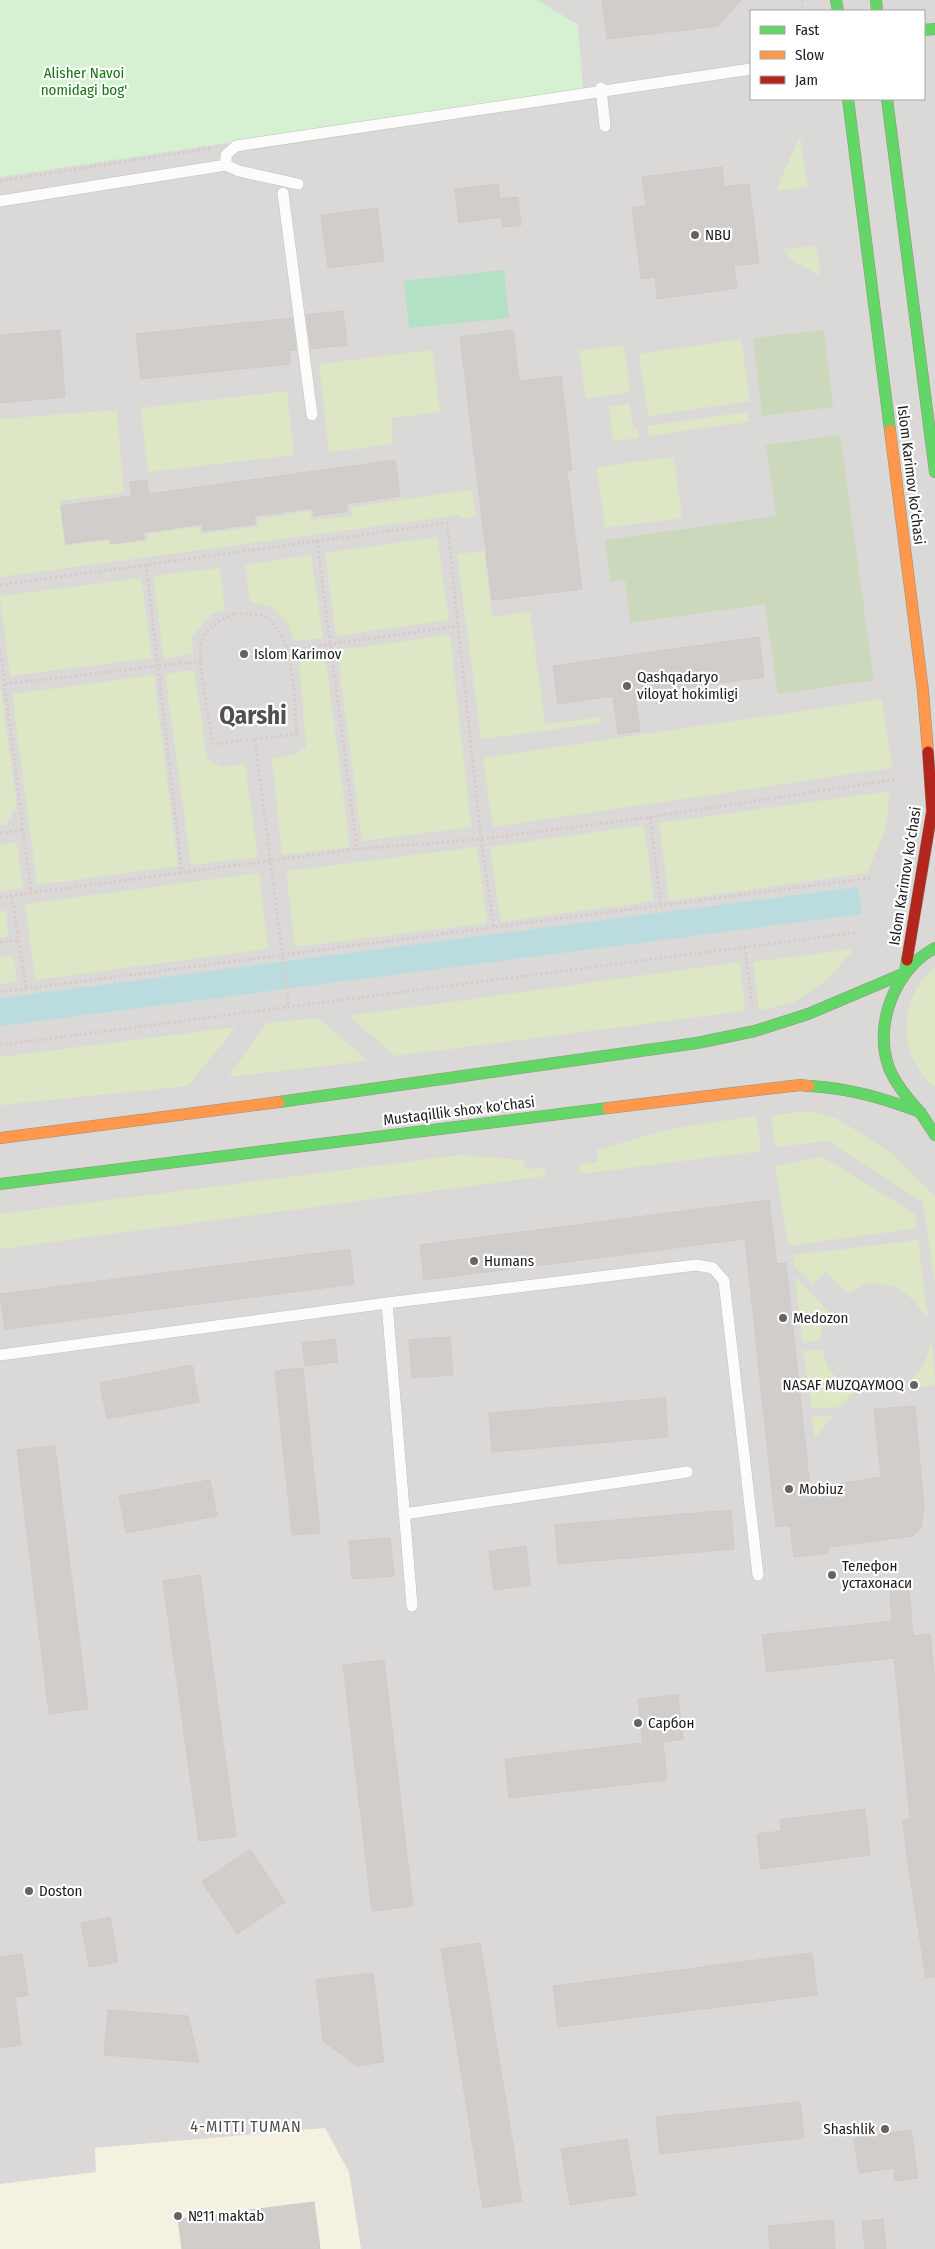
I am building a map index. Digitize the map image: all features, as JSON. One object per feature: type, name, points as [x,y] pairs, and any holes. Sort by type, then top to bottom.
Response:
[{"type":"main road","name":"Islom Karimov ko‘chasi","points":[[848,100],[923,691],[932,802],[905,973]]},
{"type":"main road","name":"Islom Karimov ko‘chasi","points":[[886,100],[935,472]]},
{"type":"main road","points":[[935,948],[930,950],[905,973],[890,1000],[884,1030],[887,1060],[899,1089],[920,1112],[935,1135]]},
{"type":"main road","points":[[0,1138],[334,1095],[697,1043],[754,1031],[808,1014],[905,973]]},
{"type":"main road","name":"Mustaqillik shox ko'chasi","points":[[0,1184],[437,1128],[800,1085],[842,1088],[881,1097],[920,1112]]},
{"type":"main road","points":[[920,1112],[935,1121]]},
{"type":"lane","points":[[226,165],[226,155],[236,146],[601,89],[750,69]]},
{"type":"lane","points":[[601,89],[605,126]]},
{"type":"lane","points":[[0,201],[226,165],[239,171],[298,184]]},
{"type":"lane","points":[[282,193],[312,415]]},
{"type":"lane","points":[[0,1355],[387,1303],[696,1265],[713,1268],[724,1281],[758,1575]]},
{"type":"lane","points":[[387,1303],[412,1606]]},
{"type":"lane","points":[[404,1514],[687,1472]]},
{"type":"path","points":[[0,585],[447,523],[482,839],[494,927]]},
{"type":"path","points":[[317,541],[357,849]]},
{"type":"path","points":[[146,564],[182,873]]},
{"type":"path","points":[[235,613],[263,616],[281,631],[289,650],[297,734],[213,744],[201,661],[201,642],[214,623],[235,613]]},
{"type":"path","points":[[289,650],[459,626]]},
{"type":"path","points":[[0,649],[32,894]]},
{"type":"path","points":[[5,684],[201,661]]},
{"type":"path","points":[[255,739],[289,1007]]},
{"type":"path","points":[[0,897],[357,849],[482,839],[650,817],[898,778]]},
{"type":"path","points":[[650,817],[662,905]]},
{"type":"path","points":[[0,833],[24,830]]},
{"type":"path","points":[[0,992],[870,878]]},
{"type":"path","points":[[12,896],[26,988]]},
{"type":"path","points":[[0,1045],[859,932]]},
{"type":"path","points":[[0,942],[19,940]]},
{"type":"path","points":[[745,947],[752,1006]]},
{"type":"shaded area","points":[[0,0],[935,0],[935,2249],[0,2249]]},
{"type":"shaded area","points":[[223,247],[229,297],[0,327],[0,276]]},
{"type":"shaded area","name":"№11 maktab","points":[[325,2128],[349,2172],[361,2249],[0,2249],[0,2184],[96,2172],[95,2148]]},
{"type":"green space","name":"Alisher Navoi nomidagi bog'","points":[[0,0],[537,0],[578,25],[583,90],[0,177]]},
{"type":"green space","points":[[800,136],[808,187],[777,191],[781,178]]},
{"type":"green space","points":[[816,246],[821,276],[792,260],[783,249]]},
{"type":"green space","points":[[504,270],[509,318],[409,328],[404,281]]},
{"type":"green space","points":[[824,330],[833,407],[762,416],[753,338]]},
{"type":"green space","points":[[741,339],[750,401],[648,416],[639,354]]},
{"type":"green space","points":[[624,345],[630,392],[586,399],[579,351]]},
{"type":"green space","points":[[432,350],[440,412],[391,418],[393,444],[329,452],[319,364]]},
{"type":"green space","points":[[287,391],[294,455],[148,472],[141,408]]},
{"type":"green space","points":[[630,404],[633,428],[638,428],[639,438],[613,441],[609,406]]},
{"type":"green space","points":[[117,410],[124,493],[59,501],[65,546],[108,540],[109,545],[147,541],[147,534],[198,527],[201,534],[259,526],[258,519],[310,511],[312,520],[352,516],[351,507],[472,490],[475,516],[464,519],[459,515],[0,577],[0,419]]},
{"type":"green space","points":[[748,412],[749,422],[648,436],[647,426]]},
{"type":"green space","points":[[840,435],[874,680],[778,694],[765,604],[630,623],[625,580],[611,582],[605,540],[776,516],[766,445]]},
{"type":"green space","points":[[674,457],[682,518],[605,528],[597,467]]},
{"type":"green space","points":[[437,537],[449,620],[336,636],[325,553]]},
{"type":"green space","points":[[484,551],[492,617],[530,612],[545,724],[600,717],[601,723],[481,739],[457,554]]},
{"type":"green space","points":[[311,555],[323,638],[294,641],[289,625],[270,606],[250,602],[245,565]]},
{"type":"green space","points":[[220,568],[225,610],[210,615],[192,637],[193,653],[164,659],[153,576]]},
{"type":"green space","points":[[141,578],[152,658],[10,676],[0,596]]},
{"type":"green space","points":[[450,635],[471,827],[362,841],[337,650]]},
{"type":"green space","points":[[325,653],[350,847],[282,855],[272,759],[294,754],[306,747],[299,658]]},
{"type":"green space","points":[[194,670],[207,758],[221,767],[245,764],[258,857],[191,865],[165,674]]},
{"type":"green space","points":[[154,675],[178,866],[37,885],[12,694]]},
{"type":"green space","points":[[0,682],[17,806],[6,824],[0,825]]},
{"type":"green space","points":[[882,699],[892,768],[493,827],[483,758]]},
{"type":"green space","points":[[890,791],[886,828],[867,873],[669,901],[659,823]]},
{"type":"green space","points":[[644,825],[654,901],[501,922],[490,847]]},
{"type":"green space","points":[[17,842],[23,888],[0,891],[0,845]]},
{"type":"green space","points":[[477,847],[487,923],[295,947],[286,871]]},
{"type":"green space","points":[[259,873],[268,949],[35,980],[25,904]]},
{"type":"green space","points":[[5,910],[9,936],[0,938],[0,911]]},
{"type":"green space","points":[[854,949],[825,982],[793,1003],[759,1010],[753,962]]},
{"type":"green space","points":[[13,956],[17,982],[0,984],[0,957]]},
{"type":"green space","points":[[740,962],[745,1011],[395,1056],[349,1016]]},
{"type":"green space","points":[[935,967],[935,1087],[916,1064],[910,1050],[906,1022],[914,994],[922,981]]},
{"type":"green space","points":[[318,1018],[368,1061],[228,1077],[267,1023]]},
{"type":"green space","points":[[236,1027],[188,1086],[0,1105],[0,1057]]},
{"type":"green space","points":[[812,1111],[838,1119],[894,1155],[935,1197],[935,1284],[923,1202],[828,1141],[775,1147],[771,1115]]},
{"type":"green space","points":[[756,1116],[761,1151],[580,1174],[579,1165],[598,1162],[597,1150],[670,1129]]},
{"type":"green space","points":[[460,1155],[523,1160],[526,1169],[545,1168],[546,1176],[0,1249],[0,1214]]},
{"type":"green space","points":[[823,1157],[915,1214],[917,1228],[789,1246],[775,1166]]},
{"type":"green space","points":[[918,1240],[928,1319],[912,1298],[891,1286],[869,1283],[847,1293],[826,1272],[813,1284],[794,1266],[793,1255]]},
{"type":"green space","points":[[795,1276],[828,1311],[821,1325],[821,1340],[803,1343]]},
{"type":"green space","points":[[932,1340],[935,1385],[909,1389],[907,1384],[917,1375]]},
{"type":"green space","points":[[822,1349],[826,1363],[833,1374],[856,1390],[841,1407],[812,1409],[803,1351]]},
{"type":"green space","points":[[833,1415],[815,1438],[812,1417]]},
{"type":"water","points":[[858,887],[862,914],[0,1026],[0,998]]},
{"type":"building","points":[[602,0],[741,0],[718,26],[607,39]]},
{"type":"building","name":"NBU","points":[[722,167],[724,187],[749,184],[759,263],[734,266],[737,288],[657,299],[655,277],[641,279],[632,207],[646,206],[642,177]]},
{"type":"building","points":[[498,184],[500,199],[518,197],[521,225],[503,227],[501,217],[459,223],[455,189]]},
{"type":"building","points":[[377,208],[384,261],[328,268],[321,215]]},
{"type":"building","points":[[343,311],[347,345],[311,349],[306,315]]},
{"type":"building","points":[[292,318],[296,350],[289,351],[291,364],[141,379],[136,334]]},
{"type":"building","points":[[60,330],[65,397],[0,403],[0,335]]},
{"type":"building","points":[[513,330],[519,381],[561,376],[572,470],[567,471],[582,589],[492,600],[460,337]]},
{"type":"building","points":[[395,460],[400,496],[346,504],[348,511],[314,516],[313,508],[254,516],[255,524],[203,531],[202,524],[144,532],[144,539],[111,544],[110,538],[66,544],[61,506],[132,496],[130,482],[147,480],[149,494]]},
{"type":"building","name":"Qashqadaryo viloyat hokimligi","points":[[759,637],[764,677],[635,695],[640,731],[618,734],[613,696],[558,704],[553,666]]},
{"type":"building","points":[[769,1200],[777,1264],[786,1263],[810,1489],[881,1477],[874,1409],[915,1406],[924,1508],[921,1527],[913,1536],[828,1547],[828,1553],[794,1557],[790,1525],[776,1527],[745,1239],[424,1280],[420,1245]]},
{"type":"building","points":[[350,1249],[354,1284],[5,1329],[0,1294]]},
{"type":"building","points":[[450,1337],[453,1375],[412,1378],[409,1340]]},
{"type":"building","points":[[335,1339],[338,1362],[305,1366],[302,1343]]},
{"type":"building","points":[[192,1365],[199,1402],[107,1419],[100,1383]]},
{"type":"building","points":[[303,1368],[320,1533],[292,1535],[275,1371]]},
{"type":"building","points":[[665,1398],[668,1437],[492,1452],[489,1413]]},
{"type":"building","points":[[55,1446],[88,1709],[49,1714],[17,1450]]},
{"type":"building","points":[[210,1480],[217,1516],[126,1533],[119,1496]]},
{"type":"building","points":[[731,1510],[734,1549],[558,1564],[555,1525]]},
{"type":"building","points":[[390,1538],[394,1576],[352,1579],[349,1541]]},
{"type":"building","points":[[526,1546],[530,1585],[494,1590],[489,1551]]},
{"type":"building","points":[[200,1575],[236,1836],[199,1841],[163,1581]]},
{"type":"building","points":[[909,1589],[913,1636],[930,1634],[935,1684],[935,1977],[926,1978],[903,1820],[910,1819],[894,1658],[767,1672],[762,1635],[892,1621],[890,1590]]},
{"type":"building","points":[[384,1660],[413,1906],[372,1911],[343,1665]]},
{"type":"building","points":[[678,1695],[683,1739],[663,1742],[667,1780],[509,1798],[505,1759],[643,1743],[638,1699]]},
{"type":"building","points":[[865,1809],[870,1855],[761,1869],[757,1834],[781,1831],[780,1820]]},
{"type":"building","points":[[250,1849],[285,1902],[237,1934],[202,1882]]},
{"type":"building","points":[[110,1917],[118,1962],[89,1967],[81,1923]]},
{"type":"building","points":[[480,1943],[522,2201],[483,2208],[441,1949]]},
{"type":"building","points":[[812,1953],[817,1995],[558,2027],[553,1986]]},
{"type":"building","points":[[22,1954],[28,1995],[15,1997],[21,2045],[0,2048],[0,1957]]},
{"type":"building","points":[[373,1973],[384,2062],[357,2066],[323,2041],[316,1980]]},
{"type":"building","points":[[108,2010],[188,2016],[199,2062],[104,2055]]},
{"type":"building","points":[[800,2102],[804,2138],[660,2154],[656,2117]]},
{"type":"building","points":[[911,2130],[918,2178],[895,2181],[894,2168],[859,2173],[854,2138]]},
{"type":"building","points":[[627,2139],[636,2195],[570,2205],[561,2149]]},
{"type":"building","points":[[314,2202],[320,2249],[182,2249],[178,2219]]},
{"type":"building","points":[[883,2219],[886,2249],[865,2249],[862,2222]]},
{"type":"building","points":[[833,2220],[835,2249],[770,2249],[768,2226]]},
{"type":"traffic: fast","points":[[836,0],[838,10]]},
{"type":"traffic: fast","points":[[876,0],[877,10]]},
{"type":"traffic: fast","points":[[925,30],[935,29]]},
{"type":"traffic: fast","points":[[848,100],[890,430]]},
{"type":"traffic: fast","points":[[887,100],[935,472]]},
{"type":"traffic: fast","points":[[920,1112],[903,1092],[889,1068],[884,1034],[891,1000],[899,984],[921,957],[935,948]]},
{"type":"traffic: fast","points":[[279,1102],[697,1043],[755,1031],[808,1014],[905,973],[907,960]]},
{"type":"traffic: fast","points":[[809,1086],[866,1094],[920,1112]]},
{"type":"traffic: fast","points":[[0,1184],[608,1108]]},
{"type":"traffic: fast","points":[[920,1112],[935,1135]]},
{"type":"traffic: slow","points":[[890,430],[923,691],[928,752]]},
{"type":"traffic: slow","points":[[608,1108],[800,1085],[809,1086]]},
{"type":"traffic: slow","points":[[0,1138],[279,1102]]},
{"type":"traffic: jam","points":[[907,960],[932,811],[928,752]]},
{"type":"place","name":"NBU","points":[[695,235]]},
{"type":"place","name":"Islom Karimov","points":[[244,654]]},
{"type":"place","name":"Qashqadaryo viloyat hokimligi","points":[[627,686]]},
{"type":"place","name":"Humans","points":[[474,1261]]},
{"type":"place","name":"Medozon","points":[[783,1318]]},
{"type":"place","name":"NASAF MUZQAYMOQ","points":[[914,1385]]},
{"type":"place","name":"Mobiuz","points":[[789,1489]]},
{"type":"place","name":"Телефон устахонаси","points":[[832,1575]]},
{"type":"place","name":"Сарбон","points":[[638,1723]]},
{"type":"place","name":"Doston","points":[[29,1891]]},
{"type":"place","name":"Shashlik","points":[[885,2129]]},
{"type":"place","name":"№11 maktab","points":[[178,2216]]},
{"type":"district","name":"Qarshi","points":[[253,716]]},
{"type":"district","name":"4-MITTI TUMAN","points":[[246,2126]]}]
